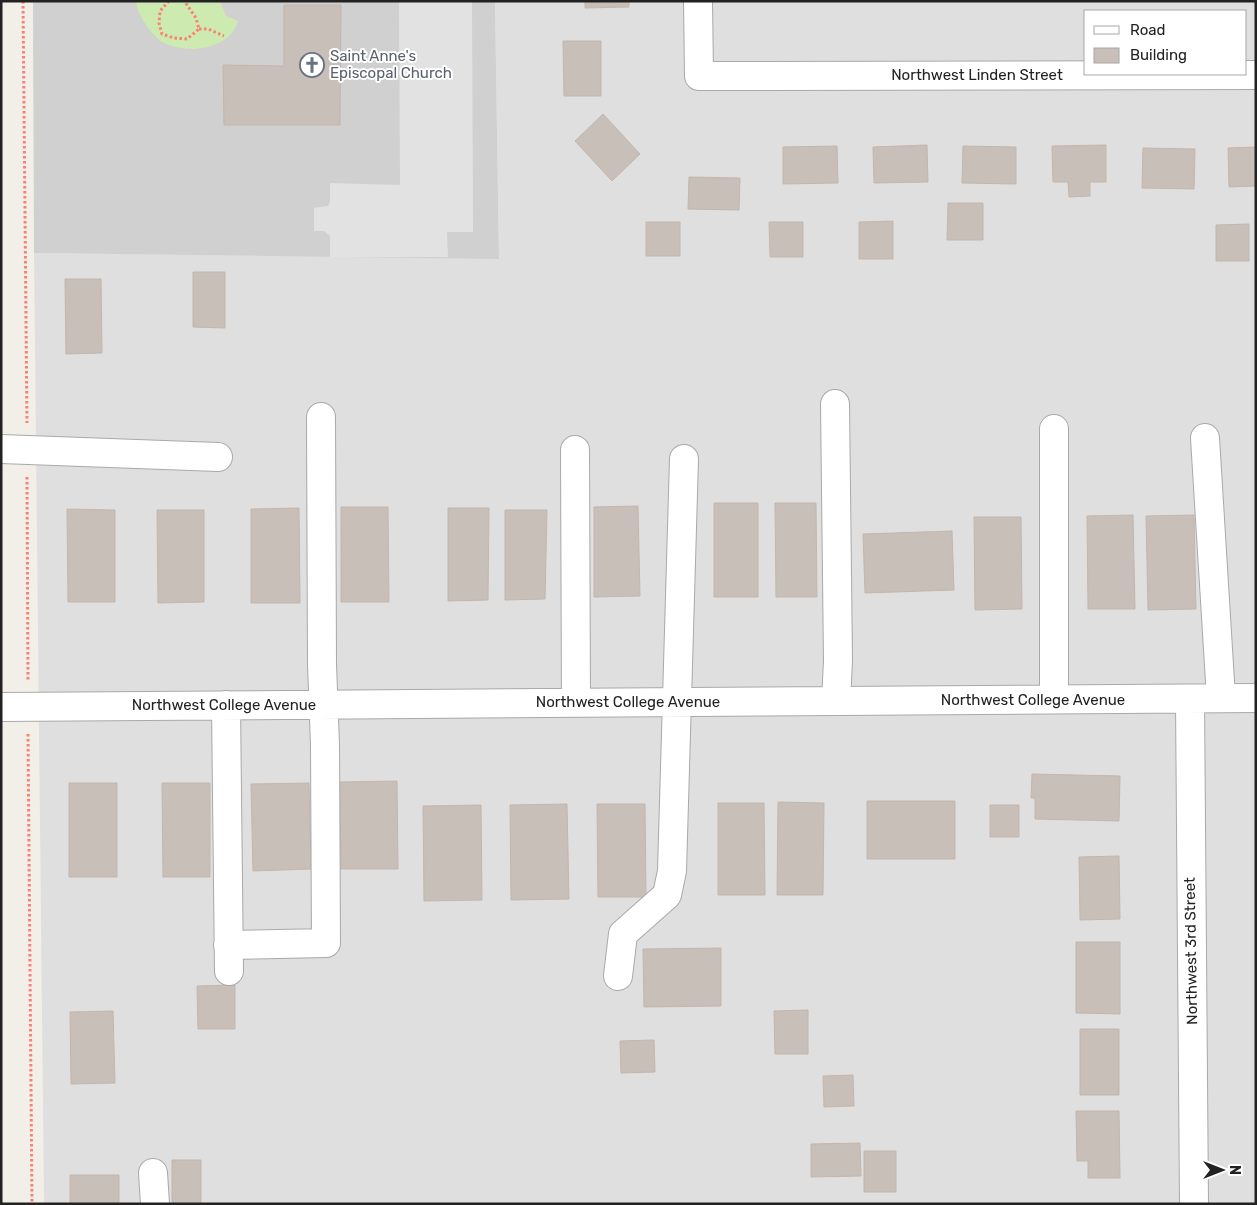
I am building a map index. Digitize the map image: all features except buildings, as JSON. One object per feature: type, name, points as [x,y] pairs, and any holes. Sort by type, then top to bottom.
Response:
[{"type":"street","name":"Northwest Linden Street","points":[[698,1],[699,76],[1256,75]]},
{"type":"street","points":[[835,404],[838,661],[836,701]]},
{"type":"street","points":[[226,705],[228,958],[326,943],[321,417]]},
{"type":"street","points":[[1054,429],[1054,699]]},
{"type":"street","points":[[1205,438],[1221,698]]},
{"type":"street","points":[[14,450],[218,457]]},
{"type":"street","points":[[576,450],[576,702]]},
{"type":"street","points":[[618,976],[623,934],[667,895],[672,871],[684,459]]},
{"type":"street","name":"Northwest College Avenue","points":[[1,706],[1256,698]]},
{"type":"street","name":"Northwest 3rd Street","points":[[1190,699],[1194,1204]]},
{"type":"street","points":[[153,1173],[155,1204]]},
{"type":"path","points":[[23,1],[14,450],[29,706],[32,1204]]},
{"type":"path","points":[[169,1],[160,11],[159,23],[162,34],[186,39],[199,29],[208,29],[224,36]]},
{"type":"path","points":[[185,1],[196,18],[199,29]]},
{"type":"shaded area","points":[[33,1],[495,1],[499,259],[34,253]]},
{"type":"shaded area","points":[[399,1],[472,1],[473,232],[447,232],[448,257],[330,257],[330,236],[324,231],[314,231],[314,208],[328,206],[330,202],[330,183],[400,185]]},
{"type":"shaded area","points":[[495,1],[1256,1],[1256,1204],[44,1204],[34,253],[499,258]]},
{"type":"green space","points":[[136,1],[220,1],[226,16],[238,21],[234,30],[227,38],[218,43],[198,48],[176,47],[166,44],[156,37],[139,13]]},
{"type":"place","name":"Saint Anne's Episcopal Church","points":[[312,65]]}]
